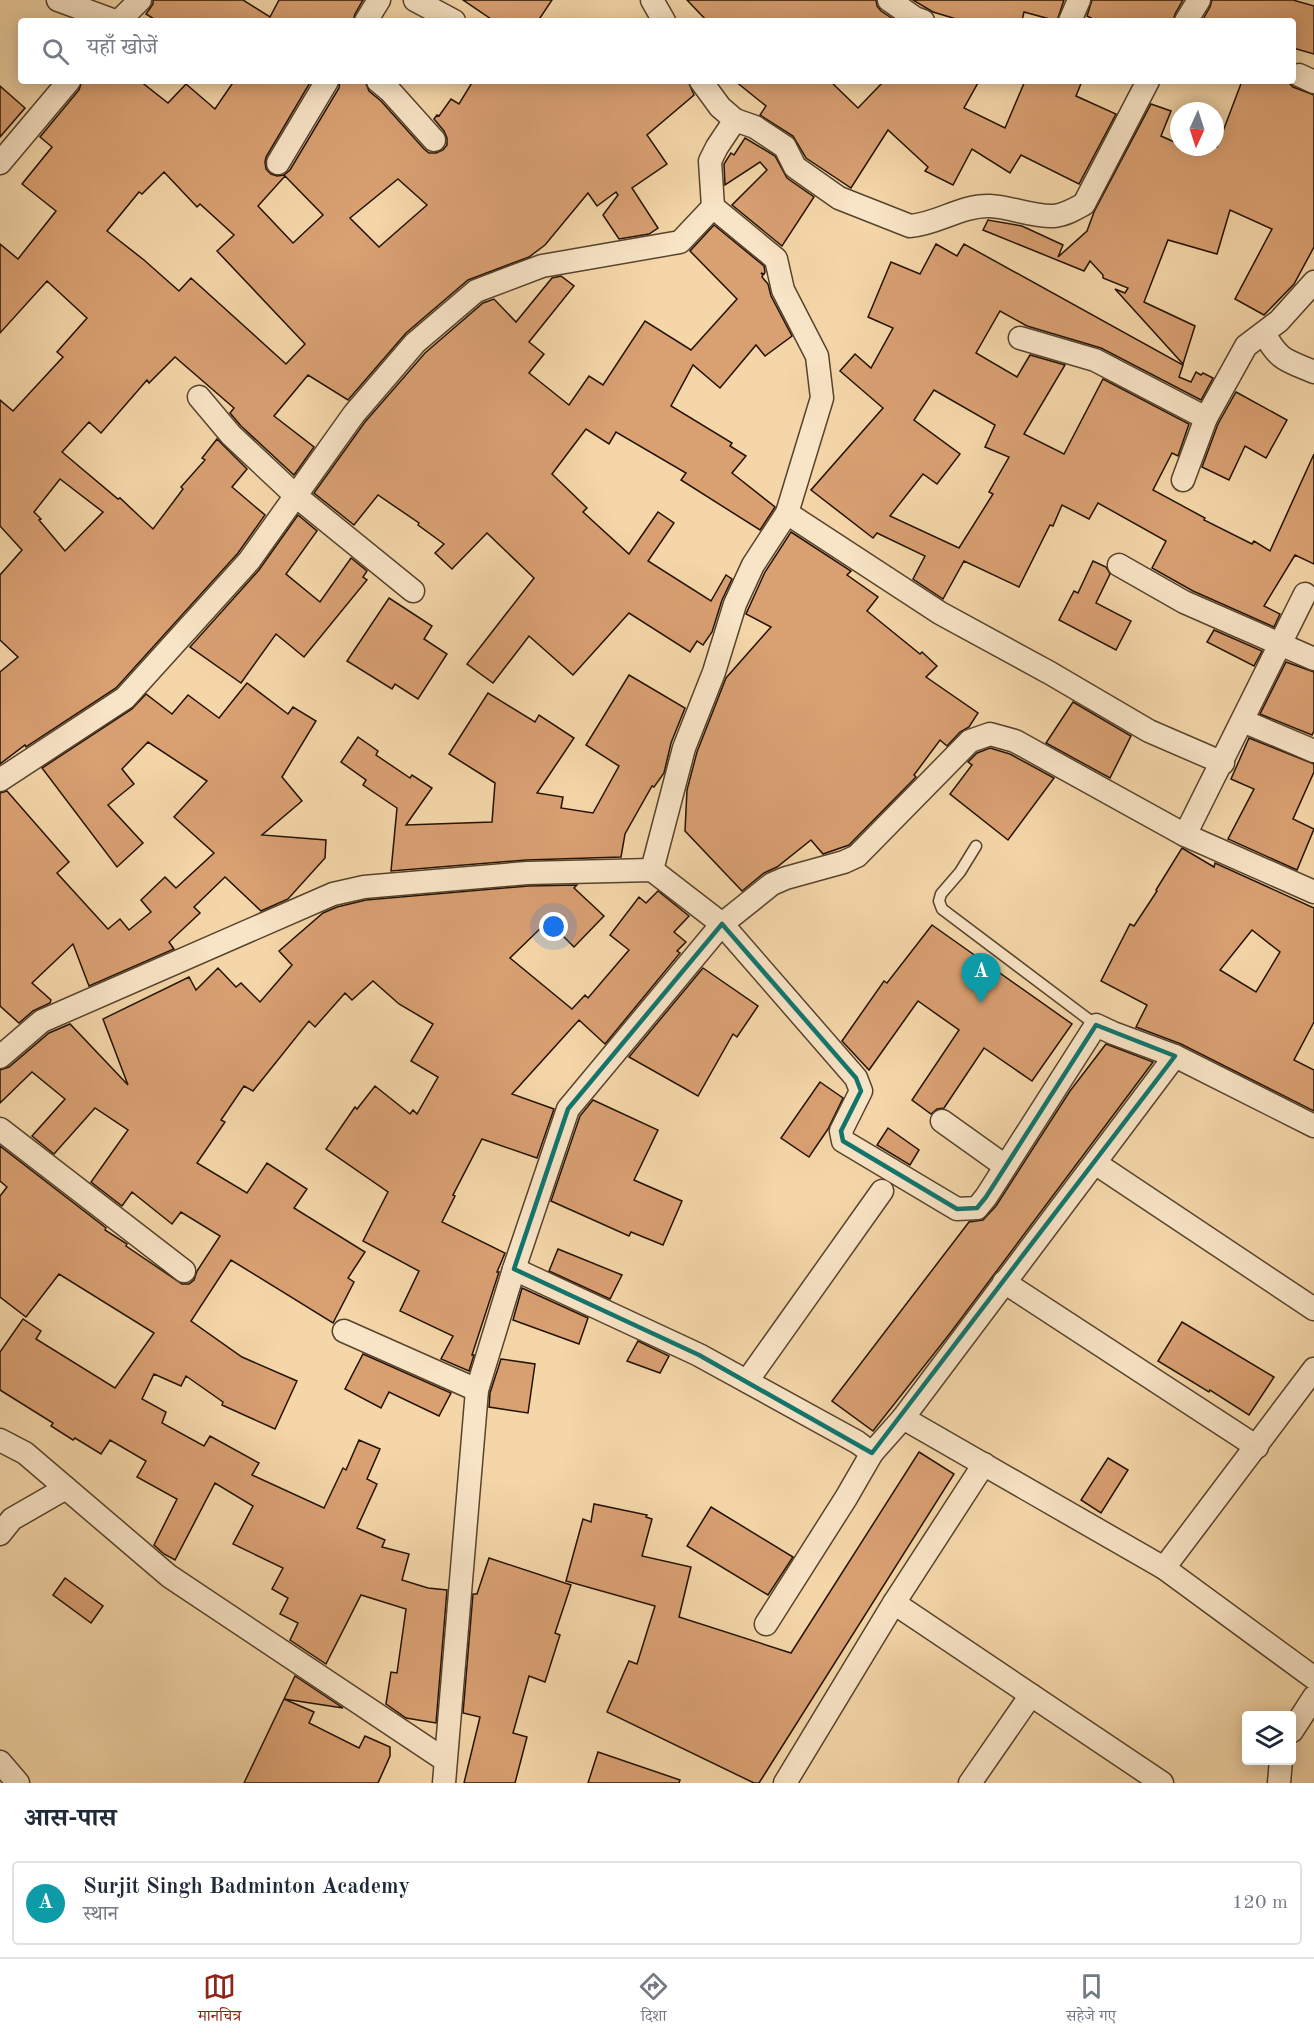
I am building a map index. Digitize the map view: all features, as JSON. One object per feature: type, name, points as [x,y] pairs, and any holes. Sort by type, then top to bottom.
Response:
[{"type":"street","points":[[58,0],[109,18]]},
{"type":"street","points":[[120,18],[140,0]]},
{"type":"street","points":[[368,18],[379,0]]},
{"type":"street","points":[[415,0],[448,18]]},
{"type":"street","points":[[652,0],[662,18]]},
{"type":"street","points":[[889,0],[914,18]]},
{"type":"street","points":[[1071,18],[1079,0]]},
{"type":"street","points":[[1188,18],[1199,0]]},
{"type":"street","points":[[0,164],[67,84]]},
{"type":"street","points":[[278,163],[325,84]]},
{"type":"street","points":[[382,84],[434,140]]},
{"type":"street","points":[[703,84],[720,107],[735,120],[755,127],[785,147],[795,167],[838,198],[910,226],[923,225],[955,211],[989,206],[1054,216],[1070,212],[1084,204],[1146,84]]},
{"type":"street","points":[[652,870],[684,748],[714,672],[735,604],[753,565],[787,513],[822,398],[817,356],[783,290],[776,259],[713,207],[710,161],[735,120]]},
{"type":"street","points":[[0,780],[125,698],[249,561],[354,414],[415,343],[476,291],[542,266],[680,242],[713,207]]},
{"type":"street","points":[[1183,480],[1206,418],[1246,346],[1279,321],[1314,282]]},
{"type":"street","points":[[1264,333],[1281,358],[1314,372]]},
{"type":"street","points":[[1020,338],[1095,360],[1206,418]]},
{"type":"street","points":[[199,397],[231,435],[296,495],[414,591]]},
{"type":"street","points":[[787,513],[940,613],[1050,673],[1149,731],[1222,763]]},
{"type":"street","points":[[1119,566],[1184,602],[1314,659]]},
{"type":"street","points":[[1185,835],[1305,594]]},
{"type":"street","points":[[1243,721],[1314,751]]},
{"type":"street","points":[[444,1783],[477,1390],[514,1269],[568,1109],[722,924],[772,884],[857,856],[970,741],[990,734],[1015,741],[1185,835],[1314,892]]},
{"type":"street","points":[[0,1057],[42,1021],[333,894],[364,887],[527,873],[652,870],[722,924],[856,1078],[861,1091],[841,1131],[843,1141],[957,1209],[977,1208],[1096,1025],[1175,1056],[1314,1126]]},
{"type":"street","points":[[766,1624],[872,1453],[903,1418],[1175,1056]]},
{"type":"street","points":[[942,1121],[1005,1166]]},
{"type":"street","points":[[0,1129],[184,1271]]},
{"type":"street","points":[[1095,1163],[1314,1309]]},
{"type":"street","points":[[747,1382],[882,1191]]},
{"type":"street","points":[[514,1269],[699,1355],[857,1442],[872,1453]]},
{"type":"street","points":[[1004,1282],[1257,1447]]},
{"type":"street","points":[[344,1331],[477,1390]]},
{"type":"street","points":[[1164,1568],[1314,1369]]},
{"type":"street","points":[[903,1418],[1164,1568],[1312,1672]]},
{"type":"street","points":[[0,1440],[25,1453],[169,1576],[446,1760]]},
{"type":"street","points":[[786,1783],[894,1603],[984,1464]]},
{"type":"street","points":[[0,1534],[12,1519],[66,1488]]},
{"type":"street","points":[[894,1603],[1162,1783]]},
{"type":"street","points":[[970,1783],[1031,1695]]},
{"type":"street","points":[[1296,1725],[1314,1697]]},
{"type":"street","points":[[0,1762],[18,1783]]},
{"type":"street","points":[[1279,1783],[1281,1765]]},
{"type":"lane","points":[[976,846],[960,872],[942,894],[939,901],[942,909],[1096,1025]]},
{"type":"highlighted area","points":[[722,924],[856,1078],[861,1091],[841,1131],[843,1141],[957,1209],[977,1208],[986,1197],[1096,1025],[1175,1056],[872,1453],[699,1355],[514,1269],[568,1109]]},
{"type":"building","points":[[153,0],[243,0],[270,17],[279,0],[363,0],[354,18],[152,18],[146,14]]},
{"type":"building","points":[[463,0],[552,0],[540,18],[490,18]]},
{"type":"building","points":[[687,0],[876,0],[881,11],[892,18],[704,18]]},
{"type":"building","points":[[913,0],[1064,0],[1058,18],[1046,18],[1024,12],[1023,18],[953,18],[933,12]]},
{"type":"building","points":[[1092,0],[1183,0],[1174,18],[1091,18],[1087,16]]},
{"type":"building","points":[[1212,0],[1293,0],[1314,6],[1314,54],[1296,49],[1296,18],[1204,18]]},
{"type":"building","points":[[81,84],[144,84],[168,103],[186,84],[215,109],[232,84],[309,84],[266,157],[266,169],[277,176],[284,175],[290,170],[340,84],[366,84],[369,91],[429,153],[443,150],[447,145],[444,131],[434,119],[437,115],[439,116],[451,99],[459,104],[471,84],[689,84],[694,95],[647,135],[667,164],[632,188],[658,228],[649,234],[619,239],[603,215],[618,195],[616,192],[597,206],[588,193],[545,245],[529,257],[468,280],[406,333],[348,400],[308,375],[274,416],[314,447],[294,475],[241,426],[230,413],[234,408],[175,357],[149,383],[147,380],[101,433],[89,422],[62,452],[118,499],[120,498],[153,529],[183,489],[181,487],[205,460],[202,458],[217,439],[247,469],[232,487],[265,515],[238,553],[116,688],[26,747],[25,745],[0,764],[0,672],[18,657],[0,640],[0,575],[22,550],[0,526],[0,400],[13,411],[63,357],[57,352],[87,318],[47,281],[0,333],[0,244],[18,259],[56,211],[22,184],[52,147],[40,137],[79,90]],"holes":[[[164,172],[197,207],[200,204],[234,235],[217,251],[305,344],[286,364],[191,278],[179,291],[107,231],[139,192],[142,194]],[[285,176],[323,215],[293,243],[258,206]],[[398,179],[427,205],[379,247],[350,218]],[[60,479],[103,512],[65,551],[34,512]]]},
{"type":"building","points":[[739,84],[833,84],[858,108],[881,84],[977,84],[964,108],[1005,128],[1024,84],[1081,84],[1076,96],[1116,114],[1079,184],[1021,155],[1010,173],[972,149],[953,185],[925,171],[928,167],[888,130],[851,188],[806,158],[793,136],[760,115],[766,106]]},
{"type":"building","points":[[1241,84],[1290,84],[1314,95],[1314,247],[1294,284],[1264,315],[1235,299],[1272,229],[1230,210],[1217,254],[1168,240],[1144,302],[1195,326],[1183,364],[1115,289],[1125,293],[1128,288],[1103,278],[1103,275],[1090,261],[1084,271],[983,230],[988,220],[1022,226],[1063,245],[1058,257],[1087,231],[1094,212],[1151,104],[1170,111],[1161,136],[1170,140],[1170,156],[1224,156],[1224,129]]},
{"type":"building","points":[[0,86],[25,108],[0,137]]},
{"type":"building","points":[[745,138],[775,156],[787,178],[814,197],[782,246],[732,205],[767,170],[760,162],[725,185],[724,164],[731,153],[734,155]]},
{"type":"building","points":[[714,225],[764,266],[765,272],[761,273],[762,277],[768,284],[771,296],[792,336],[765,356],[756,345],[720,388],[693,365],[671,406],[732,443],[730,446],[746,456],[732,473],[775,507],[760,530],[681,480],[686,473],[616,432],[609,444],[586,429],[552,474],[587,508],[583,512],[629,554],[658,512],[674,523],[648,561],[711,601],[726,575],[732,579],[722,600],[712,632],[703,645],[697,641],[690,652],[629,613],[573,675],[529,636],[493,683],[467,664],[534,578],[487,533],[452,569],[435,553],[444,544],[418,525],[419,523],[378,495],[354,525],[314,493],[365,422],[425,353],[483,303],[494,299],[516,322],[552,278],[561,276],[574,286],[529,342],[544,354],[529,373],[569,405],[589,376],[603,385],[645,321],[691,350],[737,299],[690,251]]},
{"type":"building","points":[[936,244],[957,256],[964,244],[1183,365],[1179,377],[1191,382],[1196,372],[1213,378],[1201,400],[1101,348],[1027,326],[1000,311],[976,353],[1017,377],[1030,355],[1065,365],[1024,434],[1064,454],[1103,379],[1189,424],[1178,456],[1172,453],[1153,490],[1205,518],[1204,520],[1252,544],[1254,541],[1270,551],[1314,454],[1314,564],[1295,555],[1264,606],[1280,614],[1274,627],[1193,591],[1152,568],[1166,541],[1098,503],[1089,519],[1062,505],[1019,587],[964,561],[943,599],[913,579],[925,556],[877,533],[873,538],[811,490],[883,408],[840,371],[855,354],[871,368],[893,328],[868,317],[891,262],[920,274]],"holes":[[[934,390],[995,425],[985,447],[1009,457],[989,492],[993,494],[959,548],[890,516],[923,474],[937,484],[960,454],[914,420]]]},
{"type":"building","points":[[1236,392],[1287,420],[1266,458],[1245,446],[1229,480],[1202,467],[1218,424]]},
{"type":"building","points":[[298,515],[317,531],[286,574],[320,602],[351,558],[367,571],[363,577],[367,580],[304,657],[276,634],[241,683],[190,647],[259,570]]},
{"type":"building","points":[[791,532],[851,571],[847,575],[878,597],[867,611],[937,666],[926,677],[978,713],[969,727],[960,732],[947,746],[940,740],[914,775],[916,777],[849,845],[823,854],[811,840],[742,891],[685,831],[687,790],[697,752],[726,678],[771,627],[746,614],[765,572]]},
{"type":"building","points":[[1093,561],[1106,567],[1110,574],[1096,603],[1131,621],[1116,650],[1059,620],[1074,591],[1078,593]]},
{"type":"building","points":[[389,598],[432,626],[424,639],[447,654],[418,699],[395,684],[392,689],[347,661]]},
{"type":"building","points":[[1214,630],[1262,651],[1254,666],[1207,642]]},
{"type":"building","points":[[1286,662],[1314,672],[1314,731],[1312,735],[1260,714]]},
{"type":"building","points":[[629,675],[685,708],[671,743],[664,773],[654,787],[652,786],[625,834],[621,857],[526,860],[391,871],[397,808],[363,785],[366,780],[341,762],[358,737],[378,751],[376,755],[410,778],[412,775],[432,788],[406,825],[492,822],[495,783],[449,754],[488,693],[535,722],[539,715],[574,738],[537,793],[563,797],[561,808],[593,813],[619,766],[586,745]]},
{"type":"building","points":[[247,683],[288,714],[293,707],[316,721],[282,777],[302,801],[262,835],[326,840],[325,858],[288,899],[261,911],[225,877],[194,907],[200,913],[169,942],[174,949],[89,986],[73,944],[32,983],[51,1000],[50,1003],[33,1011],[19,1023],[0,1006],[0,793],[7,791],[69,862],[57,873],[108,929],[120,919],[129,930],[151,912],[141,900],[165,877],[176,888],[214,853],[174,817],[207,781],[148,742],[122,769],[134,784],[108,805],[143,843],[117,867],[42,768],[132,709],[146,694],[172,714],[188,695],[219,718]]},
{"type":"building","points":[[1073,702],[1131,736],[1110,778],[1046,743]]},
{"type":"building","points":[[1249,738],[1314,764],[1314,772],[1293,819],[1314,829],[1297,870],[1228,839],[1254,789],[1231,779]]},
{"type":"building","points":[[990,748],[1010,754],[1054,778],[1008,840],[950,794],[972,765],[968,762],[977,753]]},
{"type":"building","points":[[1182,848],[1214,867],[1215,863],[1314,908],[1314,1022],[1294,1060],[1314,1070],[1314,1111],[1181,1044],[1136,1027],[1147,1005],[1101,981],[1130,924],[1134,926]],"holes":[[[1252,930],[1280,952],[1256,992],[1220,970]]]},
{"type":"building","points":[[577,885],[574,888],[604,916],[574,947],[548,921],[510,958],[572,1009],[585,995],[588,998],[629,950],[610,935],[639,897],[646,903],[658,891],[689,916],[674,932],[686,942],[677,951],[680,953],[605,1044],[579,1020],[512,1094],[554,1109],[537,1158],[482,1139],[453,1195],[455,1196],[442,1222],[505,1253],[497,1272],[499,1272],[469,1371],[441,1359],[453,1336],[400,1311],[419,1271],[363,1241],[388,1192],[326,1149],[355,1107],[357,1109],[375,1086],[410,1114],[413,1110],[417,1114],[438,1077],[411,1061],[433,1024],[399,1004],[373,981],[352,1000],[345,993],[315,1027],[309,1021],[253,1091],[244,1086],[221,1120],[225,1122],[197,1163],[247,1193],[267,1163],[307,1189],[294,1208],[365,1252],[348,1278],[354,1282],[333,1323],[231,1260],[191,1321],[242,1357],[297,1381],[275,1429],[222,1405],[223,1402],[186,1376],[181,1386],[154,1374],[142,1399],[166,1412],[162,1423],[204,1446],[210,1436],[259,1463],[252,1475],[324,1508],[343,1468],[346,1470],[359,1440],[380,1449],[367,1479],[377,1484],[357,1528],[385,1540],[382,1547],[409,1554],[402,1580],[428,1588],[447,1590],[436,1723],[406,1718],[386,1704],[391,1672],[397,1673],[406,1609],[361,1595],[326,1664],[290,1640],[298,1623],[280,1614],[288,1598],[272,1589],[283,1568],[233,1544],[253,1506],[215,1483],[175,1560],[154,1545],[177,1499],[137,1477],[146,1461],[110,1440],[101,1454],[75,1438],[73,1440],[51,1426],[53,1423],[0,1390],[0,1352],[23,1319],[41,1331],[36,1339],[115,1388],[154,1333],[59,1274],[26,1317],[0,1297],[0,1196],[7,1187],[0,1181],[0,1146],[106,1228],[105,1230],[127,1244],[126,1246],[182,1284],[189,1284],[194,1280],[197,1271],[220,1236],[181,1212],[172,1224],[132,1192],[122,1206],[91,1182],[128,1130],[95,1108],[54,1154],[32,1136],[65,1099],[32,1072],[0,1103],[0,1070],[9,1067],[49,1033],[70,1024],[128,1085],[103,1019],[189,977],[196,990],[218,968],[236,987],[241,983],[260,1002],[292,965],[279,951],[323,913],[366,900],[528,886]]},
{"type":"building","points":[[932,925],[1072,1024],[1032,1081],[984,1048],[944,1108],[937,1109],[931,1114],[912,1100],[959,1030],[918,1001],[869,1070],[842,1041],[884,981],[887,983]]},
{"type":"building","points":[[703,968],[758,1006],[737,1037],[733,1034],[698,1096],[629,1057]]},
{"type":"building","points":[[1106,1044],[1153,1062],[951,1332],[873,1431],[832,1401],[969,1222],[983,1220],[996,1206],[1070,1091]]},
{"type":"building","points":[[820,1082],[843,1098],[828,1129],[809,1157],[781,1138]]},
{"type":"building","points":[[593,1100],[658,1130],[634,1180],[682,1201],[663,1245],[631,1232],[629,1236],[551,1201],[580,1116]]},
{"type":"building","points":[[888,1128],[919,1150],[910,1165],[877,1145]]},
{"type":"building","points":[[558,1249],[622,1275],[610,1299],[549,1271]]},
{"type":"building","points":[[522,1288],[588,1318],[579,1344],[513,1320]]},
{"type":"building","points":[[1182,1322],[1274,1377],[1249,1415],[1158,1361]]},
{"type":"building","points":[[638,1341],[669,1356],[660,1373],[627,1361]]},
{"type":"building","points":[[363,1354],[451,1393],[439,1416],[389,1392],[381,1408],[345,1389]]},
{"type":"building","points":[[501,1359],[535,1364],[528,1413],[489,1407],[490,1393]]},
{"type":"building","points":[[919,1452],[954,1474],[759,1783],[754,1783],[607,1712],[629,1661],[637,1664],[655,1606],[566,1581],[583,1519],[591,1522],[594,1504],[647,1515],[646,1517],[652,1519],[642,1556],[691,1567],[679,1617],[791,1653]]},
{"type":"building","points":[[1108,1458],[1128,1470],[1101,1513],[1081,1500]]},
{"type":"building","points":[[711,1507],[793,1557],[768,1595],[687,1546]]},
{"type":"building","points":[[489,1558],[571,1585],[555,1633],[560,1635],[545,1682],[529,1676],[513,1733],[527,1737],[515,1783],[464,1783],[480,1717],[463,1713],[473,1594],[477,1594]]},
{"type":"building","points":[[65,1578],[103,1606],[91,1623],[53,1595]]},
{"type":"building","points":[[295,1676],[343,1708],[284,1699]]},
{"type":"building","points":[[284,1699],[314,1712],[309,1723],[359,1748],[365,1736],[390,1747],[390,1756],[378,1783],[244,1783]]},
{"type":"building","points":[[598,1752],[680,1780],[679,1783],[588,1783]]},
{"type":"place","name":"Surjit Singh Badminton Academy","points":[[981,1003]]}]
